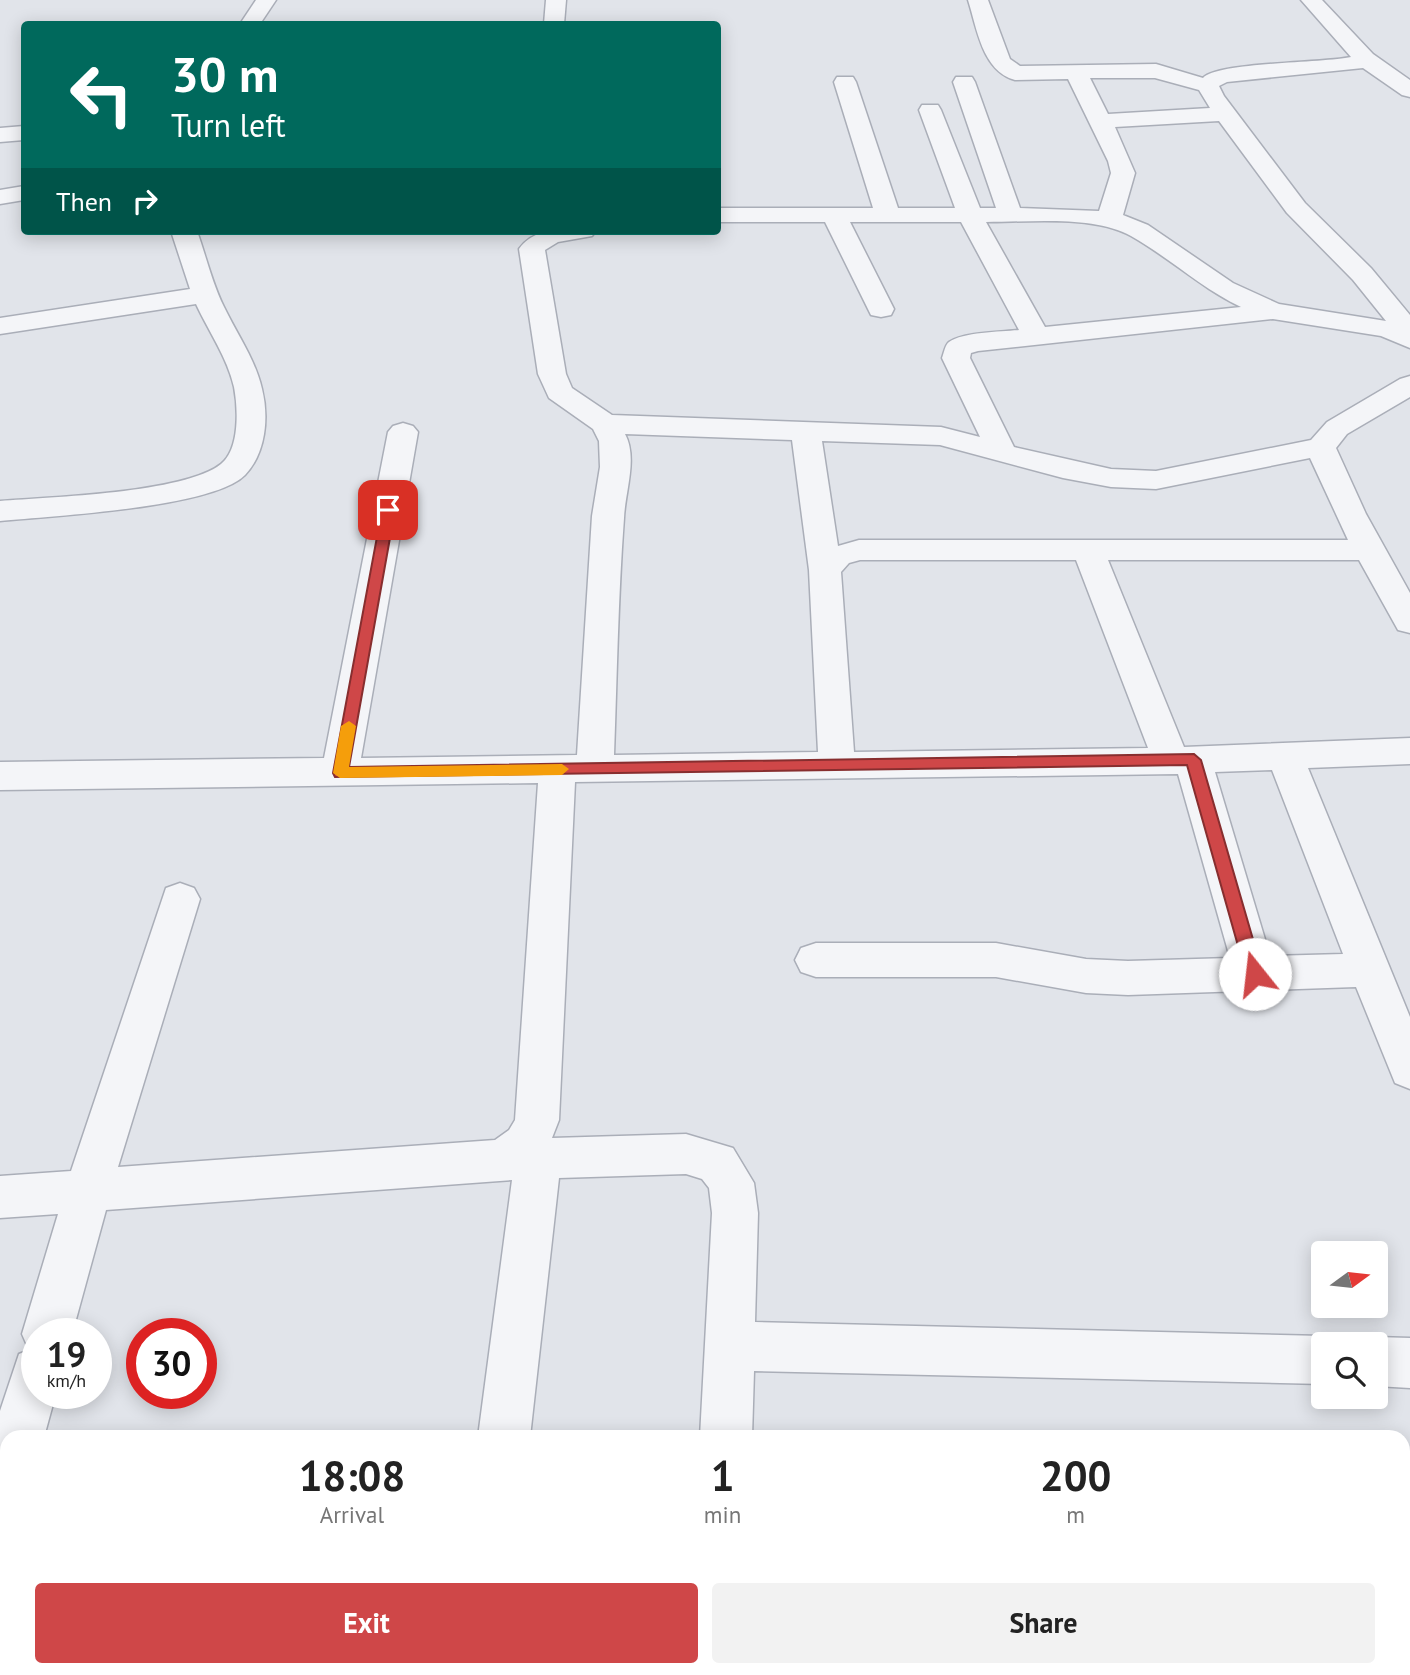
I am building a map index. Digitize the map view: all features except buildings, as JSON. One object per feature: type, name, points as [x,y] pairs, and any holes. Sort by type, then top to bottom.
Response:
[{"type":"street","points":[[252,21],[266,0]]},
{"type":"street","points":[[554,21],[556,0]]},
{"type":"street","points":[[978,0],[1000,62],[1007,69],[1031,74],[1156,71],[1208,86],[1296,208],[1362,274],[1410,332]]},
{"type":"street","points":[[1311,0],[1365,59],[1410,90]]},
{"type":"street","points":[[1208,86],[1213,78],[1227,75],[1353,64],[1365,59]]},
{"type":"street","points":[[1076,72],[1113,142],[1123,173],[1109,219]]},
{"type":"street","points":[[845,82],[888,216]]},
{"type":"street","points":[[964,82],[1011,216]]},
{"type":"street","points":[[930,110],[971,217],[1036,336]]},
{"type":"street","points":[[1101,121],[1226,114]]},
{"type":"street","points":[[0,135],[21,133]]},
{"type":"street","points":[[0,197],[21,194]]},
{"type":"street","points":[[721,215],[1067,215],[1109,219],[1139,230],[1224,289],[1272,311]]},
{"type":"street","points":[[834,216],[881,309]]},
{"type":"street","points":[[0,511],[174,493],[213,484],[233,470],[243,454],[252,404],[239,361],[205,295],[185,235]]},
{"type":"street","points":[[504,1430],[519,1151],[531,1139],[537,1120],[576,769],[615,467],[614,441],[605,424],[559,393],[552,374],[532,236],[557,235]]},
{"type":"street","points":[[0,326],[205,295]]},
{"type":"street","points":[[1002,452],[956,358],[959,348],[974,343],[1272,311],[1388,329],[1410,340]]},
{"type":"street","points":[[605,424],[941,436],[1063,469],[1111,478],[1156,480],[1321,447],[1337,428],[1410,386]]},
{"type":"street","points":[[806,431],[825,570],[837,766]]},
{"type":"street","points":[[340,773],[403,432]]},
{"type":"street","points":[[1321,447],[1329,472],[1410,622]]},
{"type":"street","points":[[825,570],[838,556],[859,550],[1369,550]]},
{"type":"street","points":[[1088,550],[1182,760],[1255,974]]},
{"type":"street","points":[[0,776],[1182,760],[1410,751]]},
{"type":"street","points":[[1285,756],[1410,1070]]},
{"type":"street","points":[[52,1318],[88,1191],[180,899]]},
{"type":"street","points":[[816,960],[996,960],[1086,976],[1128,978],[1370,970]]},
{"type":"street","points":[[0,1197],[520,1159],[686,1154],[717,1162],[731,1183],[735,1213],[726,1430]]},
{"type":"street","points":[[730,1346],[1311,1360]]},
{"type":"street","points":[[1388,1362],[1410,1363]]},
{"type":"street","points":[[20,1430],[26,1409]]},
{"type":"slow traffic","points":[[349,726],[340,773],[562,769]]},
{"type":"route","points":[[388,510],[340,773],[1194,760],[1255,974]]}]
